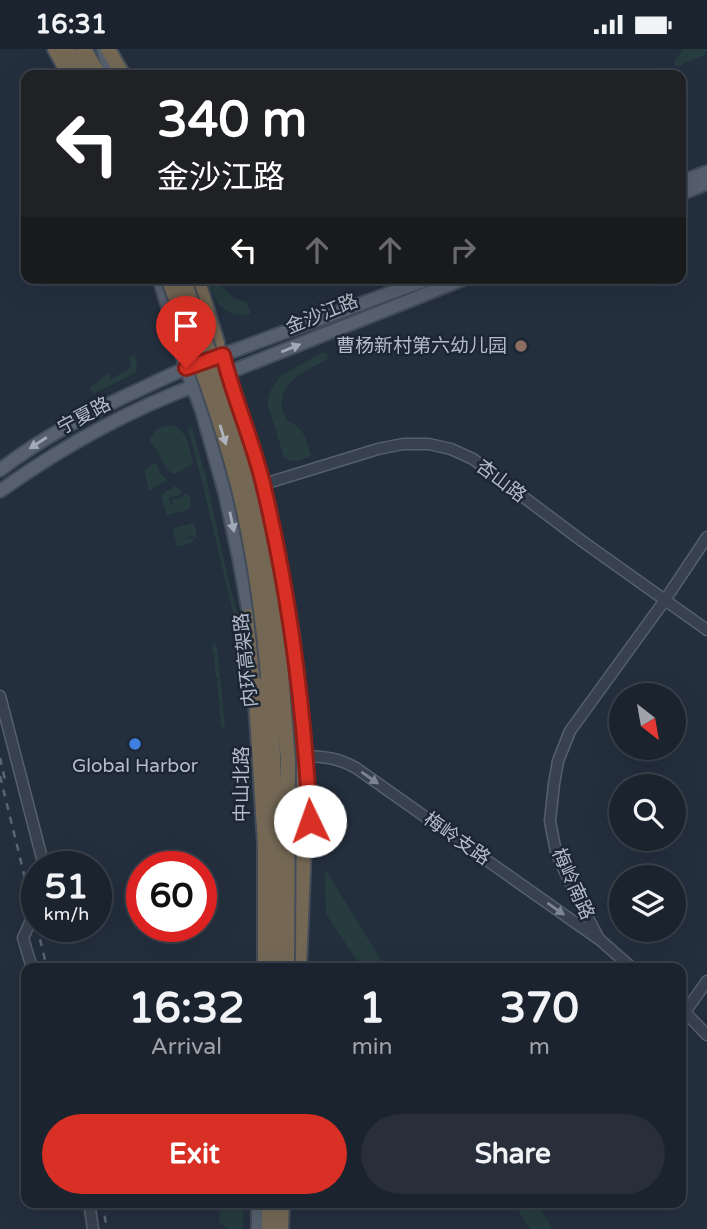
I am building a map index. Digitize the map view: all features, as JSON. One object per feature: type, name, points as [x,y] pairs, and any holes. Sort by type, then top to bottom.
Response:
[{"type":"highway","points":[[55,49],[66,70]]},
{"type":"highway","points":[[68,49],[80,70]]},
{"type":"highway","points":[[83,49],[106,70]]},
{"type":"highway","points":[[108,49],[110,70]]},
{"type":"highway","name":"内环高架路","points":[[171,284],[214,404],[239,488],[261,611],[274,761],[275,963]]},
{"type":"highway","name":"内环高架路","points":[[185,284],[226,399],[252,487],[266,554],[276,622],[288,760],[287,963]]},
{"type":"highway","points":[[199,284],[220,349]]},
{"type":"highway","points":[[249,617],[265,844],[263,963]]},
{"type":"highway","points":[[292,633],[305,822],[299,963]]},
{"type":"highway","points":[[269,1208],[269,1229]]},
{"type":"highway","points":[[281,1229],[282,1208]]},
{"type":"main road","points":[[61,49],[73,70]]},
{"type":"main road","points":[[94,49],[107,70]]},
{"type":"main road","points":[[103,49],[109,70]]},
{"type":"main road","points":[[686,180],[707,172]]},
{"type":"main road","points":[[686,192],[707,183]]},
{"type":"main road","name":"中山北路","points":[[161,284],[225,493],[249,617],[258,685],[261,739],[263,963]]},
{"type":"main road","points":[[190,284],[220,349],[264,484],[292,633],[307,756],[310,821],[299,963]]},
{"type":"main road","name":"金沙江路","points":[[186,368],[220,349],[413,284]]},
{"type":"main road","name":"金沙江路","points":[[192,386],[451,284]]},
{"type":"main road","name":"宁夏路","points":[[0,470],[62,428],[186,368]]},
{"type":"main road","name":"宁夏路","points":[[0,491],[71,444],[116,420],[192,386]]},
{"type":"main road","points":[[292,633],[287,661],[295,742],[299,963]]},
{"type":"main road","points":[[258,1208],[258,1229]]},
{"type":"main road","points":[[288,1208],[288,1229]]},
{"type":"street","name":"杏山路","points":[[264,484],[322,465],[403,444],[429,444],[452,449],[472,459],[707,630]]},
{"type":"street","name":"梅岭南路","points":[[626,963],[599,940],[556,852],[551,821],[558,761],[570,731],[707,537]]},
{"type":"street","points":[[0,696],[40,851]]},
{"type":"street","name":"梅岭支路","points":[[307,756],[340,759],[356,768],[599,940]]},
{"type":"street","points":[[24,942],[30,963]]},
{"type":"street","points":[[686,1006],[707,981]]},
{"type":"street","points":[[686,1013],[707,1035]]},
{"type":"street","points":[[90,1208],[93,1229]]},
{"type":"green space","points":[[684,49],[707,49],[705,55],[676,67],[674,61]]},
{"type":"green space","points":[[209,284],[219,284],[235,299],[247,302],[251,314],[234,314],[227,311]]},
{"type":"green space","points":[[321,353],[326,353],[328,359],[298,376],[282,396],[282,408],[287,421],[301,430],[311,456],[290,461],[284,457],[267,403],[280,376]]},
{"type":"green space","points":[[135,354],[135,373],[93,394],[91,385],[108,373],[112,379],[131,367],[129,358]]},
{"type":"green space","points":[[172,425],[185,436],[193,462],[174,474],[166,468],[149,441],[158,429]]},
{"type":"green space","points":[[190,427],[206,476],[246,649],[252,726],[248,726],[242,650],[188,429]]},
{"type":"green space","points":[[156,462],[160,473],[167,480],[149,491],[144,470]]},
{"type":"green space","points":[[175,486],[183,492],[169,498],[170,505],[173,504],[172,500],[186,493],[190,496],[191,507],[167,515],[161,495]]},
{"type":"green space","points":[[194,523],[197,538],[185,538],[194,540],[177,547],[173,528]]},
{"type":"green space","points":[[212,644],[217,648],[225,728],[221,725],[217,682],[219,679],[216,677],[216,656]]},
{"type":"green space","points":[[325,869],[383,963],[359,963],[326,914]]},
{"type":"green space","points":[[223,1208],[243,1208],[243,1229],[227,1229],[219,1222]]},
{"type":"green space","points":[[517,1208],[540,1208],[553,1229],[530,1229]]},
{"type":"railway","points":[[0,758],[6,784]]},
{"type":"railway","points":[[0,776],[46,963]]},
{"type":"railway","points":[[103,1208],[107,1229]]},
{"type":"place","name":"曹杨新村第六幼儿园","points":[[521,346]]},
{"type":"place","name":"Global Harbor","points":[[135,744]]},
{"type":"route","points":[[186,368],[223,355],[264,484],[292,633],[307,756],[310,821]]}]
